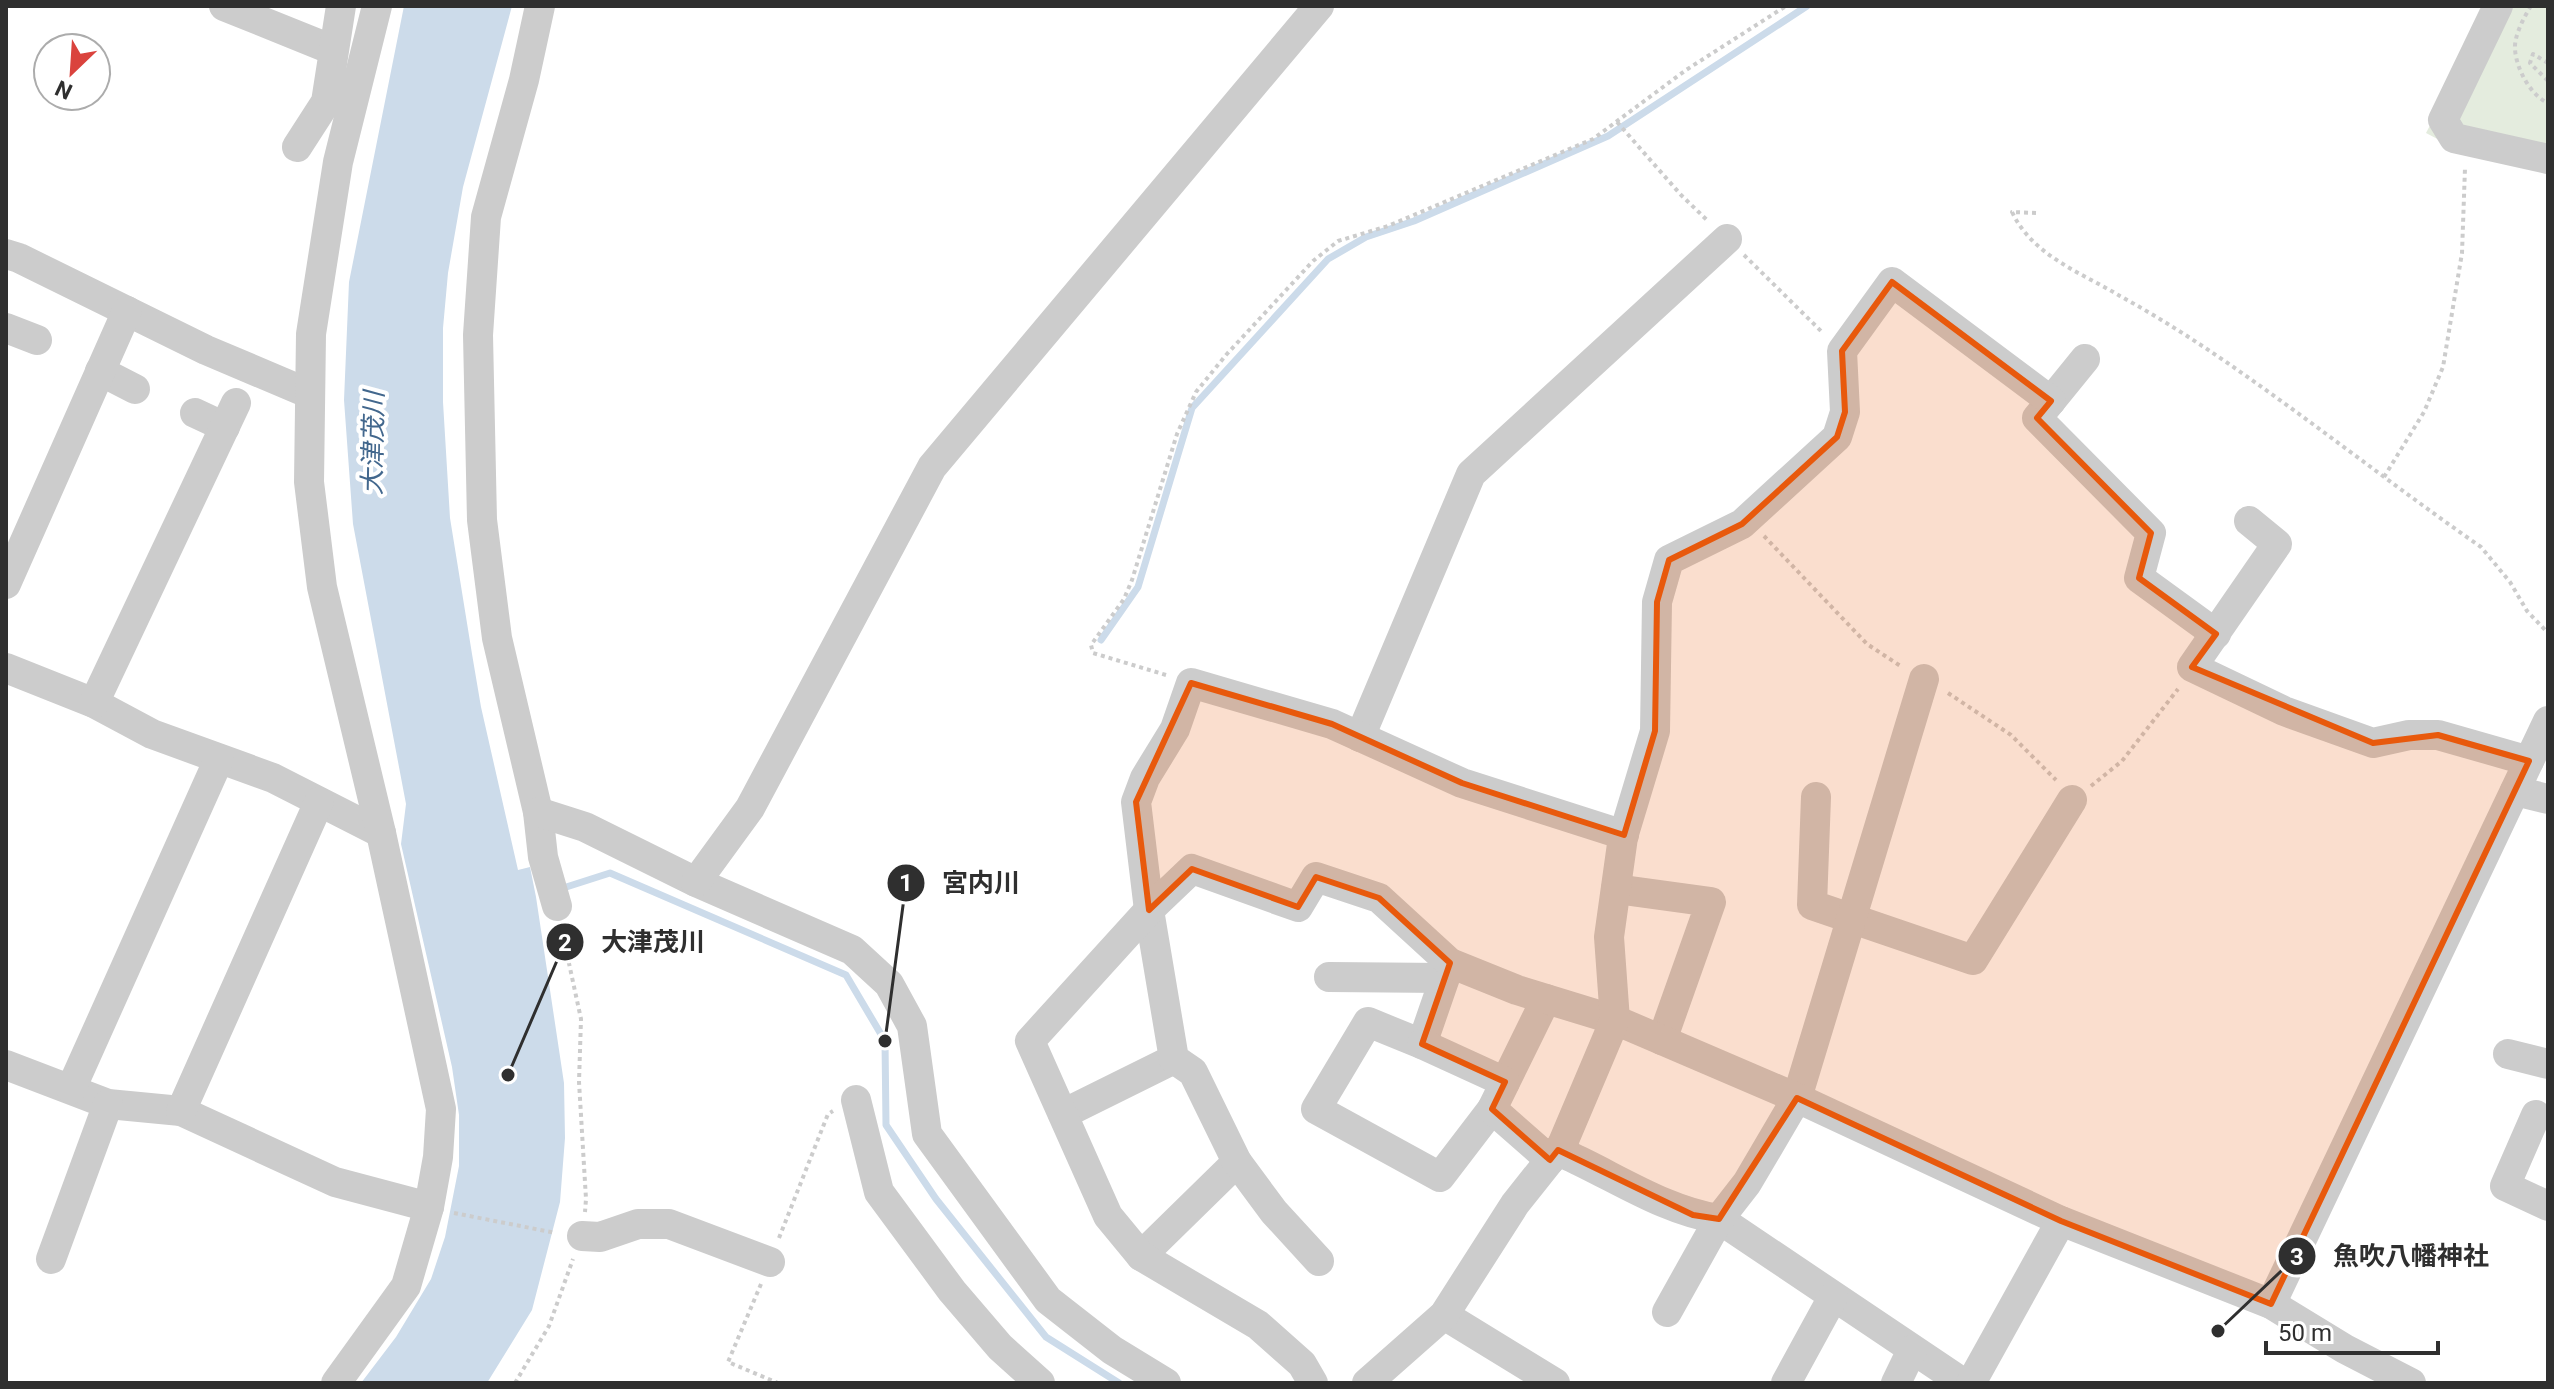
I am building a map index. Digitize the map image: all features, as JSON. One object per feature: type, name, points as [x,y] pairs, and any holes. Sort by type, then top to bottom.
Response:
[{"type":"street","points":[[224,6],[333,50]]},
{"type":"street","points":[[297,147],[326,102],[341,6]]},
{"type":"street","points":[[336,1383],[406,1286],[436,1209],[441,1109],[381,833],[322,587],[309,482],[311,334],[338,162],[377,6]]},
{"type":"street","points":[[540,6],[524,80],[486,217],[478,335],[484,535],[497,638],[538,812],[543,857],[557,906]]},
{"type":"street","points":[[524,80],[560,6]]},
{"type":"street","points":[[696,882],[750,808],[932,467],[1319,6]]},
{"type":"street","points":[[2498,6],[2443,120],[2454,138],[2548,159]]},
{"type":"street","points":[[1360,737],[1471,474],[1727,239]]},
{"type":"street","points":[[6,254],[206,350],[310,394]]},
{"type":"street","points":[[1367,1383],[1444,1315],[1515,1204],[1556,1153],[1615,1020],[1609,937],[1624,835],[1655,731],[1657,602],[1669,560],[1742,524],[1837,437],[1845,412],[1842,351],[1892,282],[2051,401]]},
{"type":"street","points":[[6,584],[127,311]]},
{"type":"street","points":[[6,328],[37,340]]},
{"type":"street","points":[[2085,359],[2037,418],[2151,533],[2139,578],[2216,634]]},
{"type":"street","points":[[100,371],[135,389]]},
{"type":"street","points":[[94,703],[230,415],[195,413]]},
{"type":"street","points":[[2249,521],[2277,544],[2192,667],[2284,711],[2373,743],[2409,735],[2438,735],[2529,761]]},
{"type":"street","points":[[6,668],[94,703],[152,734],[273,778],[381,833]]},
{"type":"street","points":[[1667,1312],[1719,1219],[1747,1183],[1797,1098],[1924,679]]},
{"type":"street","points":[[1319,1261],[1274,1212],[1237,1162],[1193,1072],[1174,1059],[1149,910],[1136,802],[1145,778],[1175,729],[1191,683],[1332,724],[1462,783],[1624,835]]},
{"type":"street","points":[[2271,1304],[2548,721]]},
{"type":"street","points":[[71,1089],[219,759]]},
{"type":"street","points":[[2515,791],[2548,799]]},
{"type":"street","points":[[1816,797],[1812,905],[1973,960],[2072,800]]},
{"type":"street","points":[[181,1111],[319,802]]},
{"type":"street","points":[[538,812],[585,827],[696,882],[852,950],[889,984],[912,1026],[927,1134],[1048,1300],[1112,1350],[1166,1383]]},
{"type":"street","points":[[1313,1383],[1302,1364],[1258,1325],[1141,1256],[1108,1216],[1030,1041],[1149,910],[1192,869],[1298,907],[1316,877],[1379,898],[1447,970]]},
{"type":"street","points":[[1616,889],[1711,902],[1662,1040]]},
{"type":"street","points":[[1422,1044],[1447,970]]},
{"type":"street","points":[[1329,977],[1447,970],[1615,1020],[1797,1098],[2061,1221],[2271,1304],[2345,1349],[2411,1383]]},
{"type":"street","points":[[1505,1082],[1368,1022],[1316,1109],[1440,1177],[1492,1109],[1546,999]]},
{"type":"street","points":[[2508,1054],[2548,1064]]},
{"type":"street","points":[[1063,1114],[1174,1059]]},
{"type":"street","points":[[6,1065],[108,1104],[181,1111],[335,1182],[436,1209]]},
{"type":"street","points":[[856,1100],[879,1192],[952,1291],[1000,1347],[1040,1383]]},
{"type":"street","points":[[51,1259],[57,1209],[108,1104]]},
{"type":"street","points":[[1492,1109],[1556,1153],[1569,1156],[1693,1215],[1719,1219],[1963,1383]]},
{"type":"street","points":[[2536,1115],[2505,1186],[2548,1206]]},
{"type":"street","points":[[1141,1256],[1237,1162]]},
{"type":"street","points":[[1971,1383],[2061,1221]]},
{"type":"street","points":[[569,1234],[600,1237],[638,1224],[669,1224],[770,1262]]},
{"type":"street","points":[[1786,1383],[1833,1297]]},
{"type":"street","points":[[1444,1315],[1555,1383]]},
{"type":"street","points":[[1896,1383],[1912,1350]]},
{"type":"path","points":[[1191,683],[1093,653],[1091,645],[1124,599],[1132,580],[1183,420],[1196,392],[1226,355],[1313,261],[1338,241],[1388,226],[1593,139],[1686,70],[1786,6]]},
{"type":"path","points":[[2531,6],[2514,47],[2522,76],[2541,100],[2548,103]]},
{"type":"path","points":[[2548,63],[2533,54],[2530,58],[2530,63],[2548,81]]},
{"type":"path","points":[[2384,477],[2424,412],[2443,367],[2462,253],[2466,183],[2464,159]]},
{"type":"path","points":[[2036,213],[2012,212],[2020,228],[2037,246],[2071,271],[2120,296],[2247,377],[2481,547],[2510,582],[2527,611],[2548,633]]},
{"type":"path","points":[[2072,800],[2122,761],[2192,667]]},
{"type":"path","points":[[515,1383],[549,1326],[569,1234],[586,1199],[579,1082],[581,1019],[557,906]]},
{"type":"path","points":[[436,1209],[569,1234]]},
{"type":"highlighted area","points":[[1892,282],[2051,401],[2037,418],[2151,533],[2139,578],[2216,634],[2192,667],[2373,743],[2438,735],[2529,761],[2271,1304],[2061,1221],[1797,1098],[1719,1219],[1693,1215],[1558,1150],[1550,1160],[1492,1109],[1505,1082],[1422,1044],[1450,963],[1379,898],[1316,877],[1298,907],[1192,869],[1149,910],[1136,802],[1191,683],[1332,724],[1462,783],[1624,835],[1655,731],[1657,602],[1669,560],[1742,524],[1837,437],[1845,412],[1842,351]]},
{"type":"shaded area","points":[[2493,6],[2548,6],[2548,166],[2447,144],[2426,133]]},
{"type":"water","points":[[404,6],[512,6],[463,187],[448,273],[443,328],[443,402],[450,518],[472,654],[518,870],[530,867],[536,897],[564,1083],[565,1138],[560,1202],[532,1310],[487,1383],[361,1383],[396,1337],[431,1279],[445,1237],[459,1166],[459,1115],[452,1067],[401,844],[406,804],[353,524],[344,400],[349,282]]},
{"type":"waterway","points":[[1101,640],[1138,587],[1192,408],[1328,259],[1366,237],[1414,221],[1608,136],[1807,6]]},
{"type":"waterway","points":[[560,889],[610,873],[846,975],[885,1041],[886,1125],[936,1199],[1046,1337],[1119,1383]]},
{"type":"place","name":"宮内川","points":[[885,1041]]},
{"type":"place","name":"大津茂川","points":[[508,1075]]},
{"type":"place","name":"魚吹八幡神社","points":[[2218,1331]]}]
